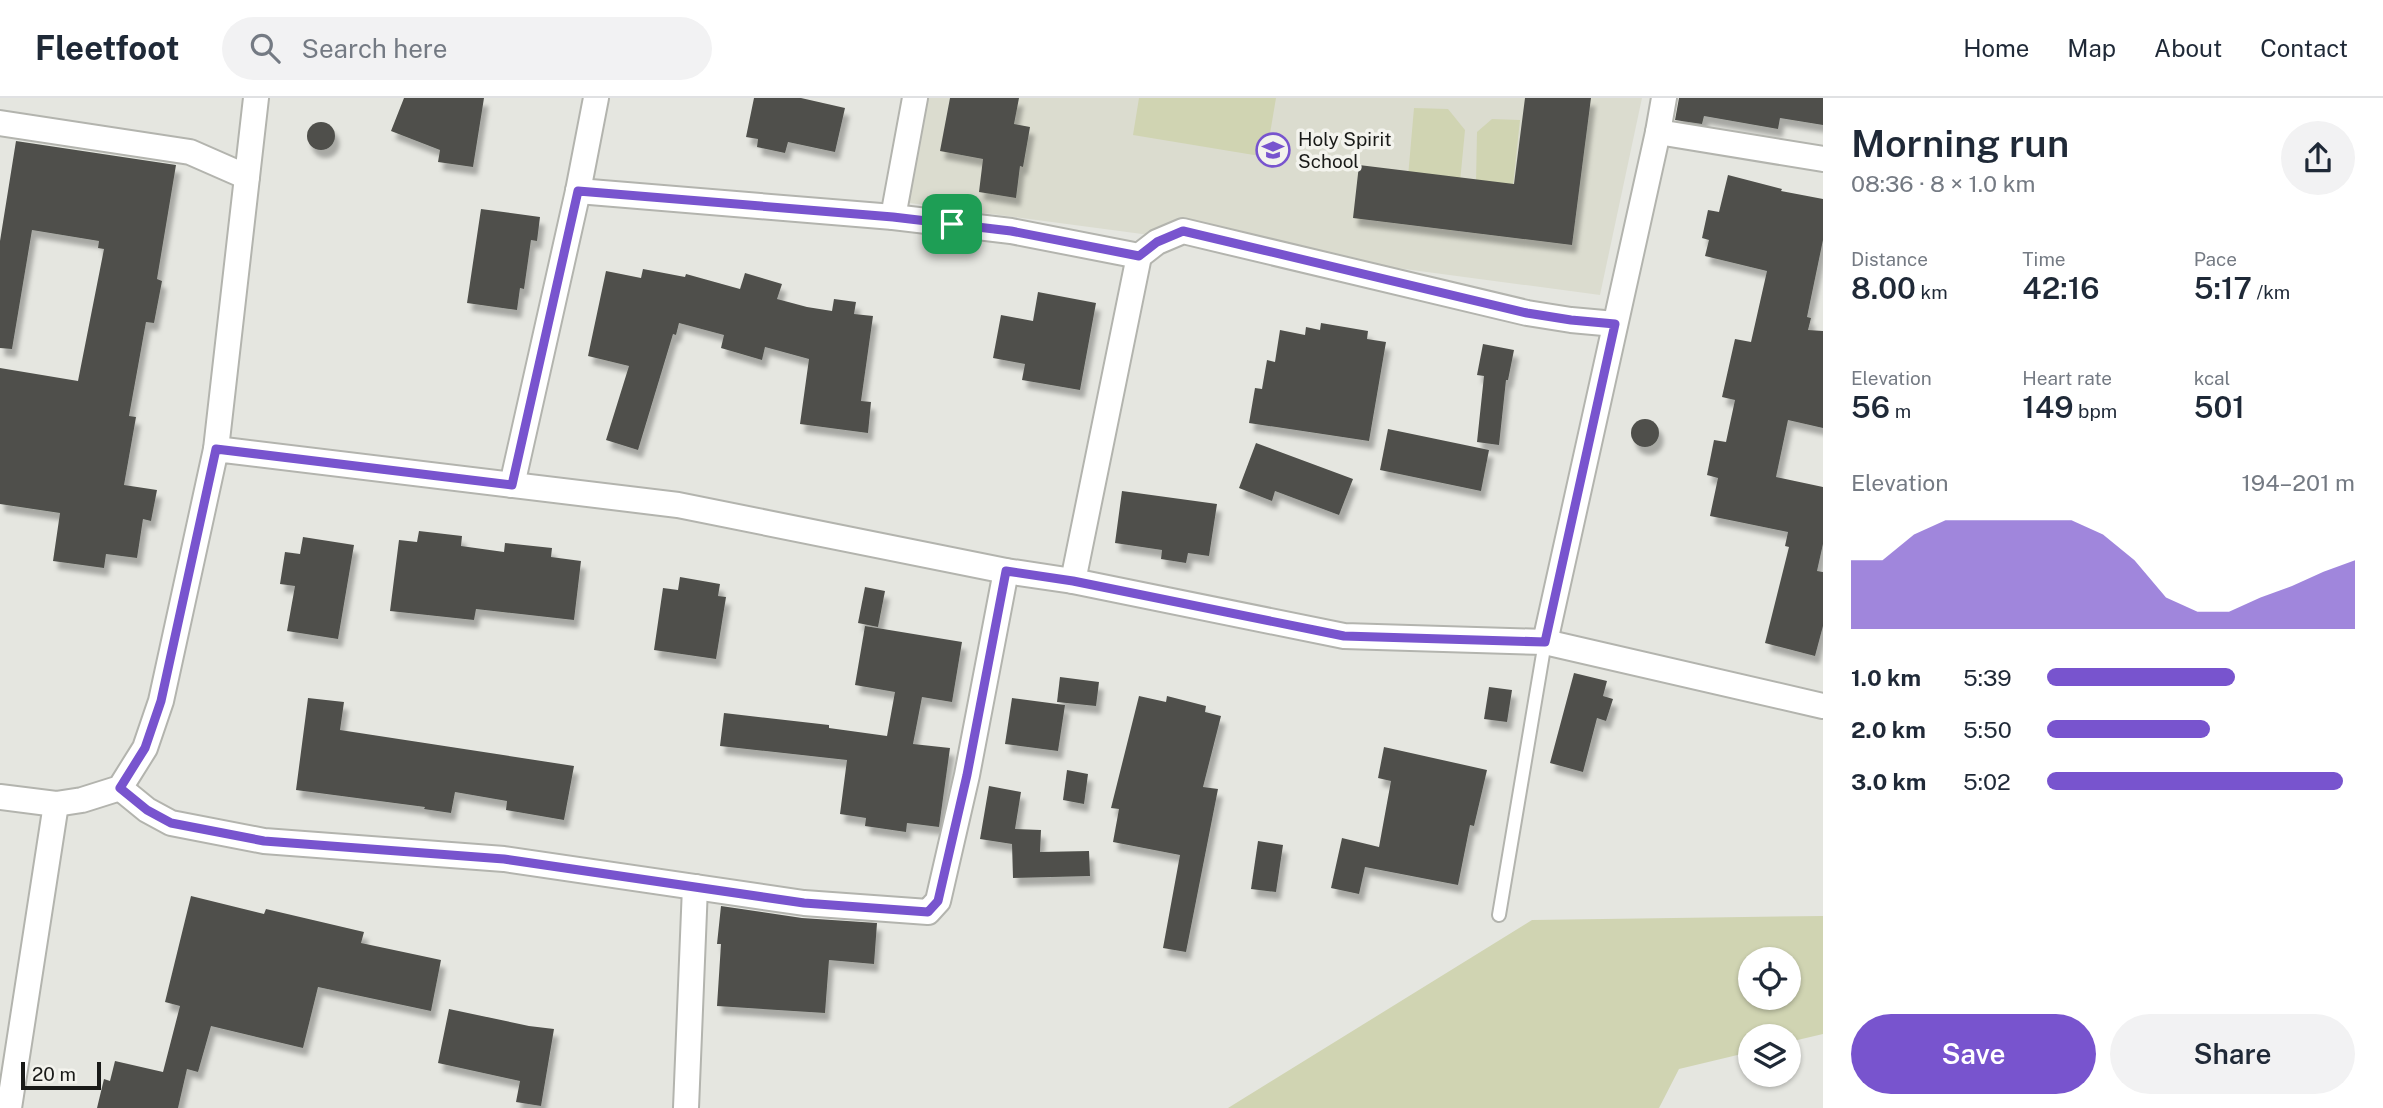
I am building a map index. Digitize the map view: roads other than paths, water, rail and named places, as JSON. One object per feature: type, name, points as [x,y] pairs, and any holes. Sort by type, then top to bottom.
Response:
[{"type":"street","points":[[0,797],[56,804],[82,800],[120,788],[145,748],[161,701],[216,449],[256,98]]},
{"type":"street","points":[[512,485],[578,191],[596,98]]},
{"type":"street","points":[[893,217],[915,98]]},
{"type":"street","points":[[1545,642],[1664,98]]},
{"type":"street","points":[[0,123],[190,152],[247,177]]},
{"type":"street","points":[[1658,132],[1823,159]]},
{"type":"street","points":[[578,191],[893,217],[1011,231],[1139,256]]},
{"type":"street","points":[[1073,581],[1139,256],[1157,242],[1183,231],[1527,313],[1615,324]]},
{"type":"street","points":[[216,449],[677,505],[1344,636],[1545,642],[1823,706]]},
{"type":"street","points":[[120,788],[147,810],[171,823],[264,841],[504,859],[804,903],[928,912],[938,901],[947,863],[967,775],[1006,571]]},
{"type":"street","points":[[9,1108],[56,804]]},
{"type":"street","points":[[22,1108],[56,804]]},
{"type":"street","points":[[686,1108],[695,887]]},
{"type":"lane","points":[[1499,915],[1545,642]]},
{"type":"place","name":"Holy Spirit School","points":[[1273,150]]}]
